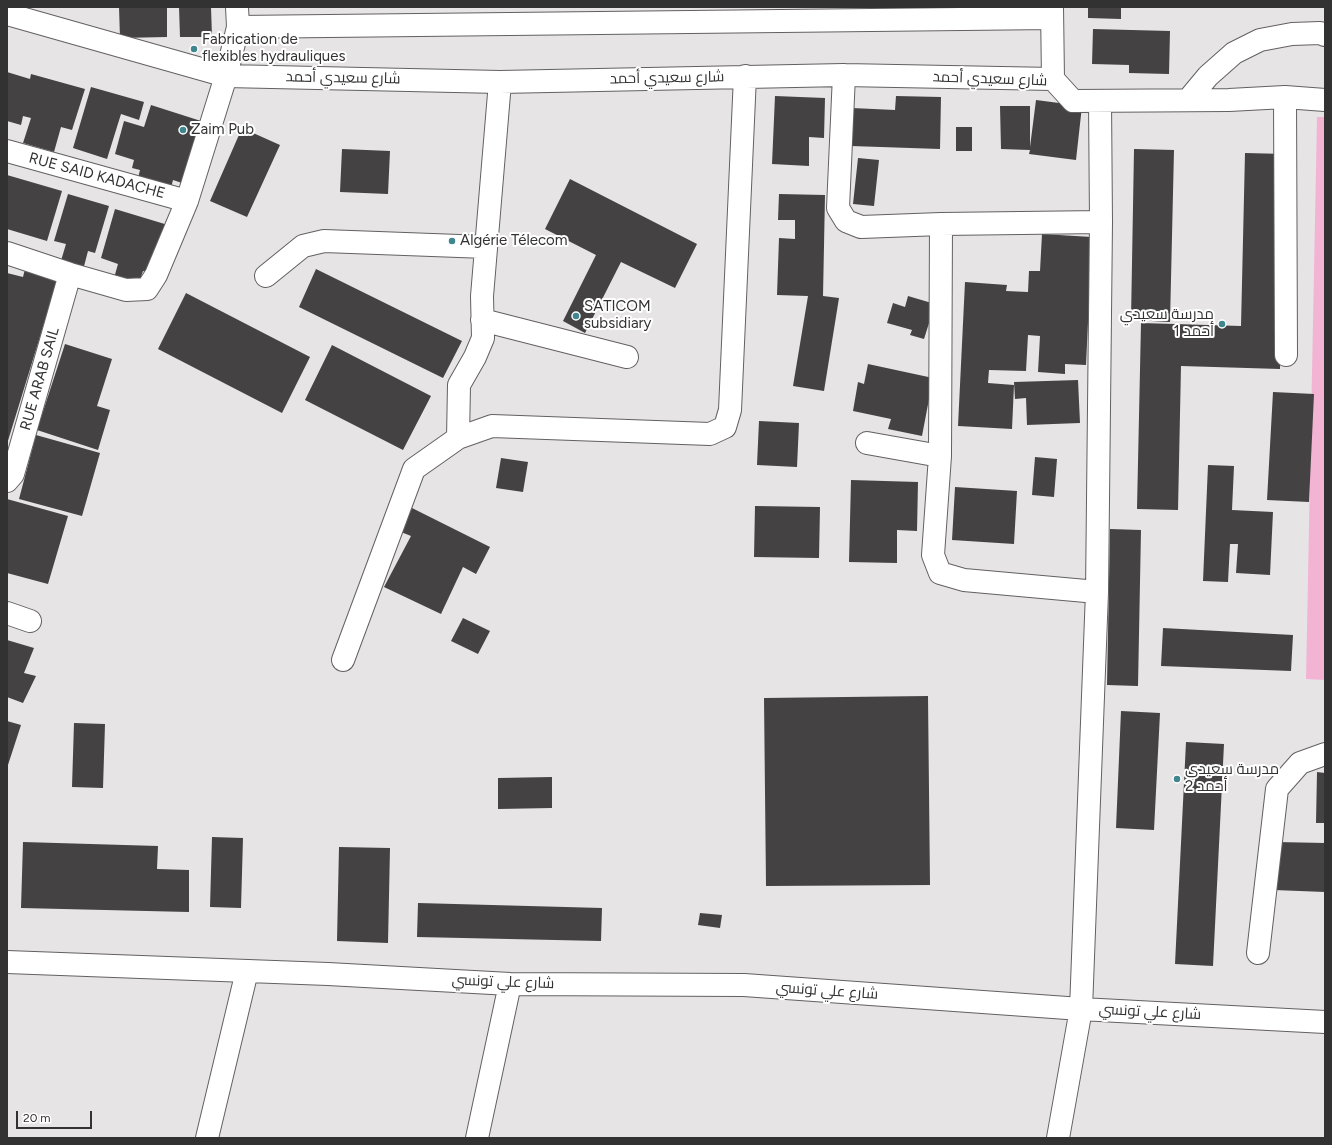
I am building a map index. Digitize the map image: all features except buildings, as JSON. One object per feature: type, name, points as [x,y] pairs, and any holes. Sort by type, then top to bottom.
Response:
[{"type":"street","points":[[7,253],[70,274],[126,290],[147,288],[156,275],[187,201],[226,76],[238,17],[1052,13],[1053,79]]},
{"type":"street","name":"شارع سعيدي أحمد","points":[[7,14],[226,76],[500,82],[844,75],[1053,79],[1073,101],[1230,100],[1285,97],[1325,100]]},
{"type":"street","points":[[1188,100],[1208,76],[1234,53],[1260,40],[1292,34],[1325,35]]},
{"type":"street","points":[[844,75],[838,208],[846,221],[861,227],[941,224],[1101,222]]},
{"type":"street","points":[[343,660],[414,469],[458,438],[492,426],[710,434],[725,427],[730,410],[745,76]]},
{"type":"street","points":[[458,438],[459,385],[475,357],[483,338],[482,296],[500,82]]},
{"type":"street","points":[[1285,97],[1286,355]]},
{"type":"street","points":[[1058,1138],[1082,1009],[1097,592],[1101,222],[1100,101]]},
{"type":"street","name":"RUE SAID KADACHE","points":[[7,151],[187,201]]},
{"type":"street","points":[[941,224],[940,456],[933,554],[940,573],[964,580],[1097,592]]},
{"type":"street","points":[[266,276],[303,246],[324,241],[486,247]]},
{"type":"street","name":"RUE ARAB SAIL","points":[[7,482],[13,474],[70,274]]},
{"type":"street","points":[[482,320],[627,357]]},
{"type":"street","points":[[867,443],[940,456]]},
{"type":"street","points":[[7,613],[30,621]]},
{"type":"street","points":[[1258,953],[1277,789],[1300,762],[1325,754]]},
{"type":"street","name":"شارع علي تونسي","points":[[7,962],[328,974],[510,984],[744,985],[1082,1009],[1325,1022]]},
{"type":"street","points":[[207,1138],[247,971]]},
{"type":"street","points":[[477,1138],[510,984]]},
{"type":"shaded area","points":[[1317,117],[1325,117],[1325,680],[1306,679]]},
{"type":"place","name":"Fabrication de flexibles hydrauliques","points":[[194,49]]},
{"type":"place","name":"Zaim Pub","points":[[183,130]]},
{"type":"place","name":"Algérie Télecom","points":[[452,241]]},
{"type":"place","name":"SATICOM subsidiary","points":[[576,316]]},
{"type":"place","name":"مدرسة سعيدي أحمد 1","points":[[1222,324]]},
{"type":"place","name":"مدرسة سعيدي أحمد 2","points":[[1177,779]]}]
